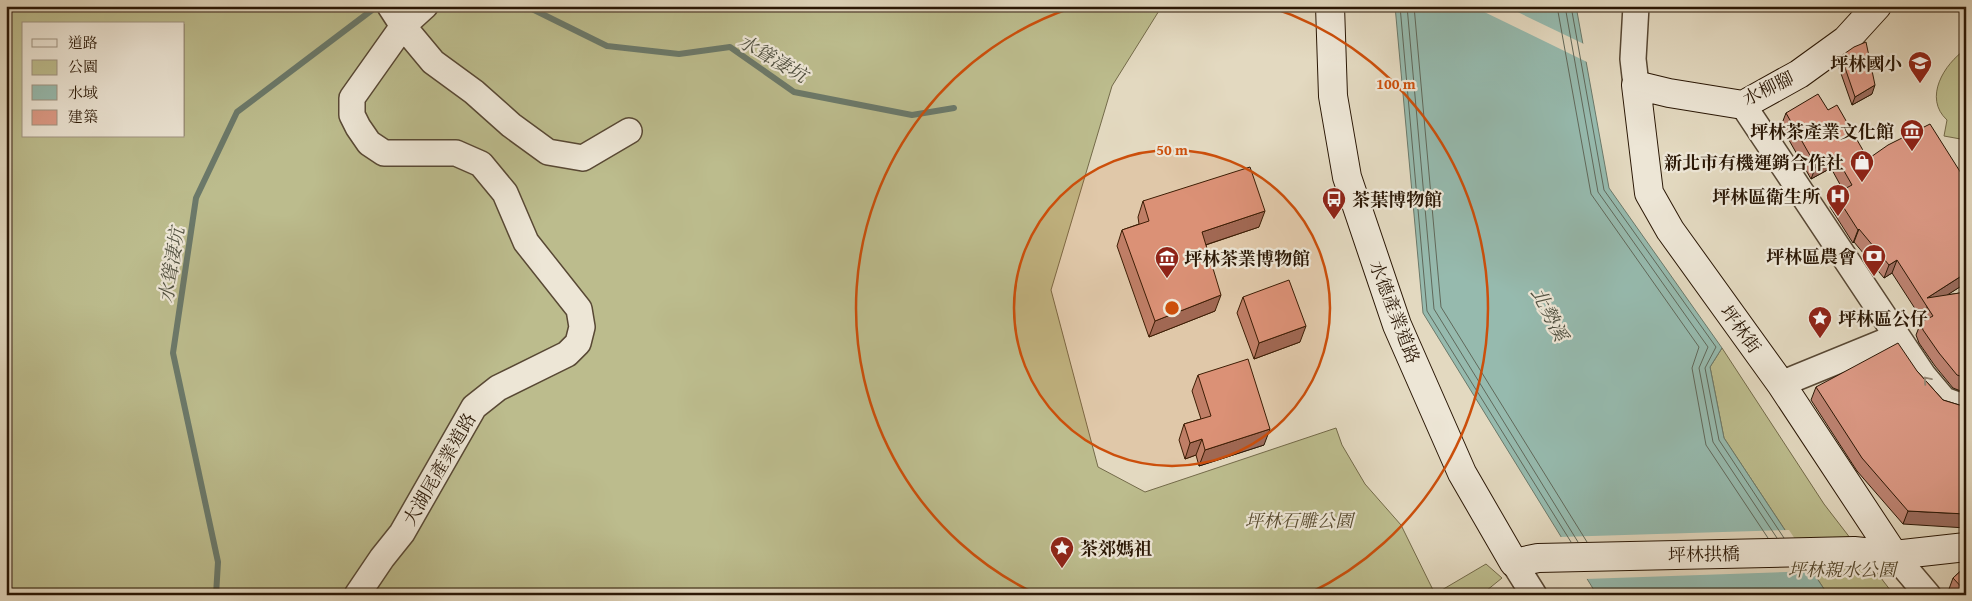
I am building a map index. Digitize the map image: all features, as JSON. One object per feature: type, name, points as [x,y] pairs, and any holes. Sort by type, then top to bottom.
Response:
[{"type":"street","name":"大湖尾產業道路","points":[[358,595],[402,533],[474,407],[498,388],[567,354],[578,342],[582,327],[579,309],[526,242],[505,193],[481,164],[456,153],[384,153],[368,143],[352,115],[352,98],[396,16],[425,6]]},
{"type":"street","name":"水德產業道路","points":[[1330,6],[1333,96],[1347,177],[1397,325],[1462,473],[1534,595]]},
{"type":"street","points":[[1636,6],[1633,59],[1636,85]]},
{"type":"street","name":"水柳腳","points":[[1636,85],[1669,93],[1743,105],[1799,74],[1846,40],[1877,6]]},
{"type":"street","points":[[396,16],[433,62],[548,152],[583,158],[629,131]]},
{"type":"street","name":"坪林街","points":[[1636,85],[1649,193],[1670,230],[1781,384],[1894,555]]},
{"type":"street","points":[[1743,105],[1923,375],[1944,400],[1966,408]]},
{"type":"street","points":[[1781,384],[1896,336]]},
{"type":"street","name":"坪林拱橋","points":[[1514,563],[1538,558],[1854,550],[1894,555],[1966,547]]},
{"type":"street","points":[[1894,555],[1928,595]]},
{"type":"green space","name":"坪林石雕公園","points":[[6,6],[1162,6],[1112,86],[1051,290],[1098,467],[1145,492],[1336,428],[1342,445],[1365,484],[1401,525],[1435,594],[1486,564],[1502,578],[1481,595],[6,595]]},
{"type":"green space","points":[[1966,49],[1966,140],[1944,136],[1947,120],[1940,111],[1937,102],[1937,92],[1939,82],[1950,63]]},
{"type":"green space","name":"坪林親水公園","points":[[1722,348],[1824,504],[1894,595],[1828,595],[1724,438],[1710,367]]},
{"type":"water","name":"北勢溪","points":[[1395,6],[1576,6],[1609,188],[1722,348],[1710,367],[1724,438],[1828,595],[1597,595],[1423,313]]},
{"type":"pier","points":[[1472,6],[1505,6],[1586,45],[1589,63]]},
{"type":"pier","points":[[1789,530],[1816,571],[1585,579],[1559,537]]},
{"type":"building","points":[[1866,42],[1875,85],[1855,97],[1841,56],[1854,47]]},
{"type":"building","points":[[1818,94],[1828,110],[1837,105],[1868,159],[1888,145],[1930,124],[1966,181],[1966,273],[1927,298],[1966,292],[1966,378],[1957,375],[1923,330],[1921,322],[1933,316],[1897,260],[1889,265],[1858,230],[1835,194],[1852,185],[1835,155],[1816,166],[1786,113]]},
{"type":"building","name":"坪林茶業博物館","points":[[1250,167],[1265,211],[1202,232],[1221,295],[1155,321],[1122,230],[1149,221],[1143,201]]},
{"type":"building","points":[[1289,280],[1306,326],[1259,343],[1243,297]]},
{"type":"building","points":[[1898,343],[1917,371],[1943,400],[1966,407],[1966,514],[1908,511],[1862,458],[1816,387]]},
{"type":"building","points":[[1248,359],[1270,429],[1205,450],[1202,439],[1190,443],[1184,424],[1211,416],[1198,375]]},
{"type":"building","points":[[1966,566],[1966,592],[1953,578]]},
{"type":"waterway","name":"水聳淒坑","points":[[526,6],[607,46],[679,54],[730,47],[794,92],[912,115],[954,108]]},
{"type":"waterway","name":"水聳淒坑","points":[[216,595],[218,562],[173,353],[196,198],[237,112],[372,10]]},
{"type":"place","name":"坪林國小","points":[[1920,84]]},
{"type":"place","name":"坪林茶產業文化館","points":[[1912,152]]},
{"type":"place","name":"新北市有機運銷合作社","points":[[1862,183]]},
{"type":"place","name":"坪林區衛生所","points":[[1838,217]]},
{"type":"place","name":"茶葉博物館","points":[[1334,220]]},
{"type":"place","name":"坪林區農會","points":[[1874,277]]},
{"type":"place","name":"坪林茶業博物館","points":[[1167,279]]},
{"type":"place","name":"坪林區公仔","points":[[1820,339]]},
{"type":"place","name":"茶郊媽祖","points":[[1062,569]]}]
